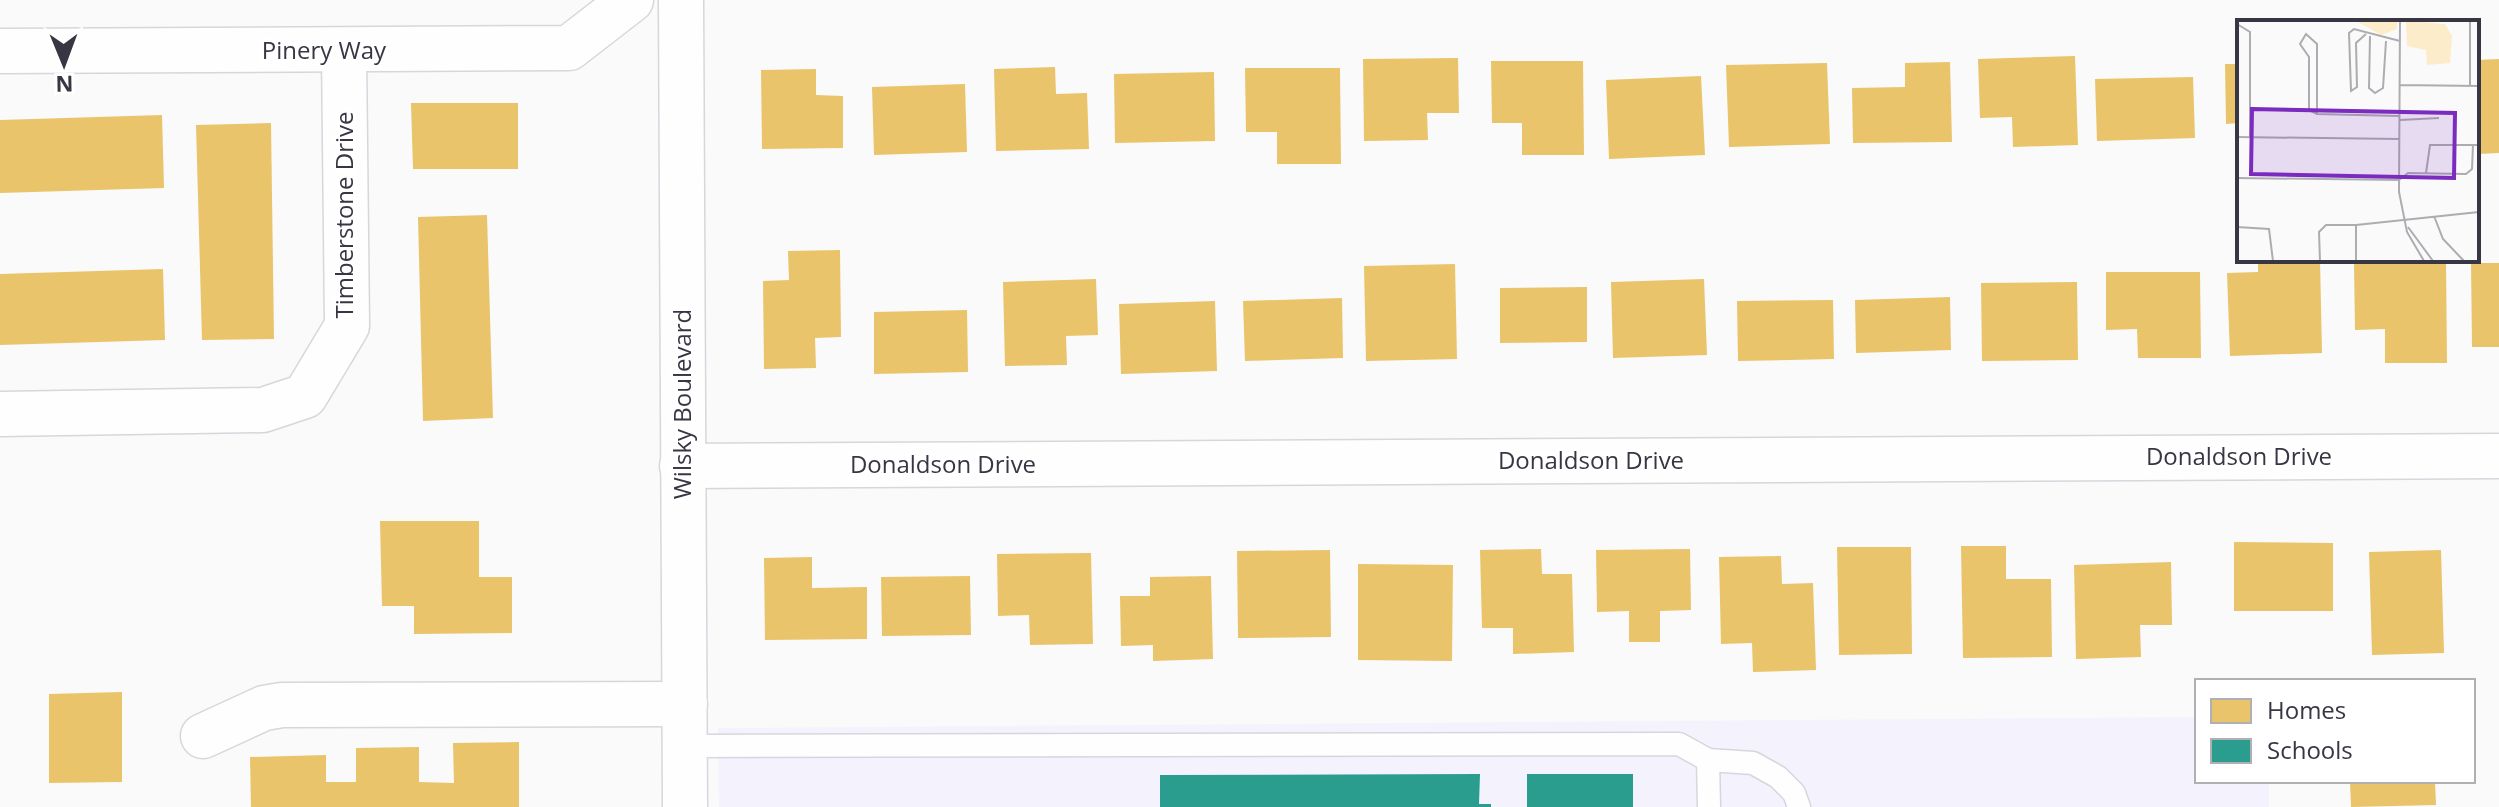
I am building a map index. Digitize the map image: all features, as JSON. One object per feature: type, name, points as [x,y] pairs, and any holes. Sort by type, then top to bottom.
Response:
[{"type":"street","name":"Pinery Way","points":[[0,51],[569,48],[631,0]]},
{"type":"street","name":"Wilsky Boulevard","points":[[681,0],[685,807]]},
{"type":"street","name":"Timberstone Drive","points":[[0,414],[263,410],[305,396],[347,326],[344,51]]},
{"type":"street","name":"Donaldson Drive","points":[[682,466],[2499,456]]},
{"type":"street","points":[[203,736],[264,708],[282,705],[685,725]]},
{"type":"lane","points":[[685,725],[1679,744],[1708,760],[1753,763],[1778,777],[1794,793],[1799,807]]},
{"type":"lane","points":[[1708,760],[1709,807]]},
{"type":"shaded area","points":[[2195,717],[2195,783],[2269,783],[2269,807],[719,807],[718,728]]},
{"type":"building: Homes","points":[[2075,56],[2078,145],[2013,147],[2012,117],[1980,118],[1978,59]]},
{"type":"building: Homes","points":[[1458,58],[1459,113],[1427,113],[1428,140],[1364,141],[1363,59]]},
{"type":"building: Homes","points":[[2499,59],[2499,153],[2479,154],[2479,60]]},
{"type":"building: Homes","points":[[1491,61],[1583,61],[1584,155],[1522,155],[1522,123],[1492,123]]},
{"type":"building: Homes","points":[[1950,62],[1952,142],[1853,143],[1852,88],[1905,87],[1905,63]]},
{"type":"building: Homes","points":[[1827,63],[1830,144],[1729,147],[1726,65]]},
{"type":"building: Homes","points":[[2225,64],[2237,64],[2237,123],[2226,124]]},
{"type":"building: Homes","points":[[1055,67],[1056,94],[1087,93],[1089,149],[996,151],[994,69]]},
{"type":"building: Homes","points":[[1245,68],[1340,68],[1341,164],[1277,164],[1277,132],[1246,132]]},
{"type":"building: Homes","points":[[816,69],[816,95],[843,96],[843,148],[762,149],[761,70]]},
{"type":"building: Homes","points":[[1214,72],[1215,141],[1115,143],[1114,74]]},
{"type":"building: Homes","points":[[1701,76],[1705,155],[1609,159],[1606,80]]},
{"type":"building: Homes","points":[[2193,77],[2195,138],[2097,141],[2095,79]]},
{"type":"building: Homes","points":[[965,84],[967,152],[874,155],[872,87]]},
{"type":"building: Homes","points":[[411,103],[518,103],[518,169],[413,169]]},
{"type":"building: Homes","points":[[162,115],[164,188],[0,193],[0,120]]},
{"type":"building: Homes","points":[[271,123],[274,339],[202,340],[196,125]]},
{"type":"building: Homes","points":[[487,215],[493,418],[423,421],[418,217]]},
{"type":"building: Homes","points":[[840,250],[841,337],[815,338],[816,368],[764,369],[763,281],[789,280],[788,251]]},
{"type":"building: Homes","points":[[2258,262],[2320,262],[2322,353],[2230,356],[2227,273],[2258,272]]},
{"type":"building: Homes","points":[[2354,262],[2446,262],[2447,363],[2385,363],[2385,329],[2355,330]]},
{"type":"building: Homes","points":[[2471,263],[2499,263],[2499,347],[2472,347]]},
{"type":"building: Homes","points":[[1455,264],[1457,359],[1366,361],[1364,266]]},
{"type":"building: Homes","points":[[163,269],[165,340],[0,345],[0,274]]},
{"type":"building: Homes","points":[[2106,272],[2200,272],[2201,358],[2138,358],[2137,329],[2106,330]]},
{"type":"building: Homes","points":[[1096,279],[1098,335],[1066,336],[1067,365],[1005,366],[1003,282]]},
{"type":"building: Homes","points":[[1704,279],[1707,355],[1613,358],[1611,282]]},
{"type":"building: Homes","points":[[2077,282],[2078,360],[1982,361],[1981,283]]},
{"type":"building: Homes","points":[[1587,287],[1587,342],[1500,343],[1500,288]]},
{"type":"building: Homes","points":[[1950,297],[1951,350],[1856,353],[1855,300]]},
{"type":"building: Homes","points":[[1342,298],[1343,358],[1245,361],[1243,301]]},
{"type":"building: Homes","points":[[1833,300],[1834,359],[1738,361],[1737,301]]},
{"type":"building: Homes","points":[[1215,301],[1217,371],[1121,374],[1119,304]]},
{"type":"building: Homes","points":[[967,310],[968,372],[874,374],[874,312]]},
{"type":"building: Homes","points":[[380,521],[479,521],[479,577],[512,577],[512,633],[414,634],[414,606],[382,606]]},
{"type":"building: Homes","points":[[2234,542],[2333,543],[2333,611],[2234,611]]},
{"type":"building: Homes","points":[[1961,546],[2006,546],[2006,579],[2051,579],[2052,657],[1963,658]]},
{"type":"building: Homes","points":[[1837,547],[1911,547],[1912,654],[1839,655]]},
{"type":"building: Homes","points":[[1541,549],[1542,574],[1572,574],[1574,652],[1513,654],[1513,628],[1482,628],[1480,550]]},
{"type":"building: Homes","points":[[1690,549],[1691,610],[1660,611],[1660,642],[1629,642],[1629,611],[1597,612],[1596,550]]},
{"type":"building: Homes","points":[[1330,550],[1331,637],[1238,638],[1237,551]]},
{"type":"building: Homes","points":[[2441,550],[2444,653],[2372,655],[2369,552]]},
{"type":"building: Homes","points":[[1091,553],[1093,644],[1030,645],[1029,615],[998,616],[997,554]]},
{"type":"building: Homes","points":[[1781,556],[1782,584],[1813,583],[1816,670],[1753,672],[1752,643],[1721,644],[1719,557]]},
{"type":"building: Homes","points":[[812,557],[812,588],[867,587],[867,639],[765,640],[764,558]]},
{"type":"building: Homes","points":[[2171,562],[2172,625],[2140,625],[2141,657],[2076,659],[2074,565]]},
{"type":"building: Homes","points":[[1358,564],[1453,565],[1452,661],[1358,660]]},
{"type":"building: Homes","points":[[970,576],[971,635],[882,636],[881,577]]},
{"type":"building: Homes","points":[[1211,576],[1213,659],[1153,661],[1153,645],[1121,646],[1120,596],[1150,596],[1150,577]]},
{"type":"building: Homes","points":[[122,692],[122,782],[49,783],[49,694]]},
{"type":"building: Homes","points":[[519,742],[519,807],[251,807],[250,757],[326,755],[326,782],[356,782],[356,748],[419,747],[419,782],[454,783],[453,743]]},
{"type":"building: Homes","points":[[2350,783],[2435,783],[2436,805],[2351,807]]},
{"type":"building: Schools","points":[[1480,774],[1479,804],[1491,804],[1491,807],[1160,807],[1160,775]]},
{"type":"building: Schools","points":[[1527,774],[1633,774],[1633,807],[1527,807]]}]
